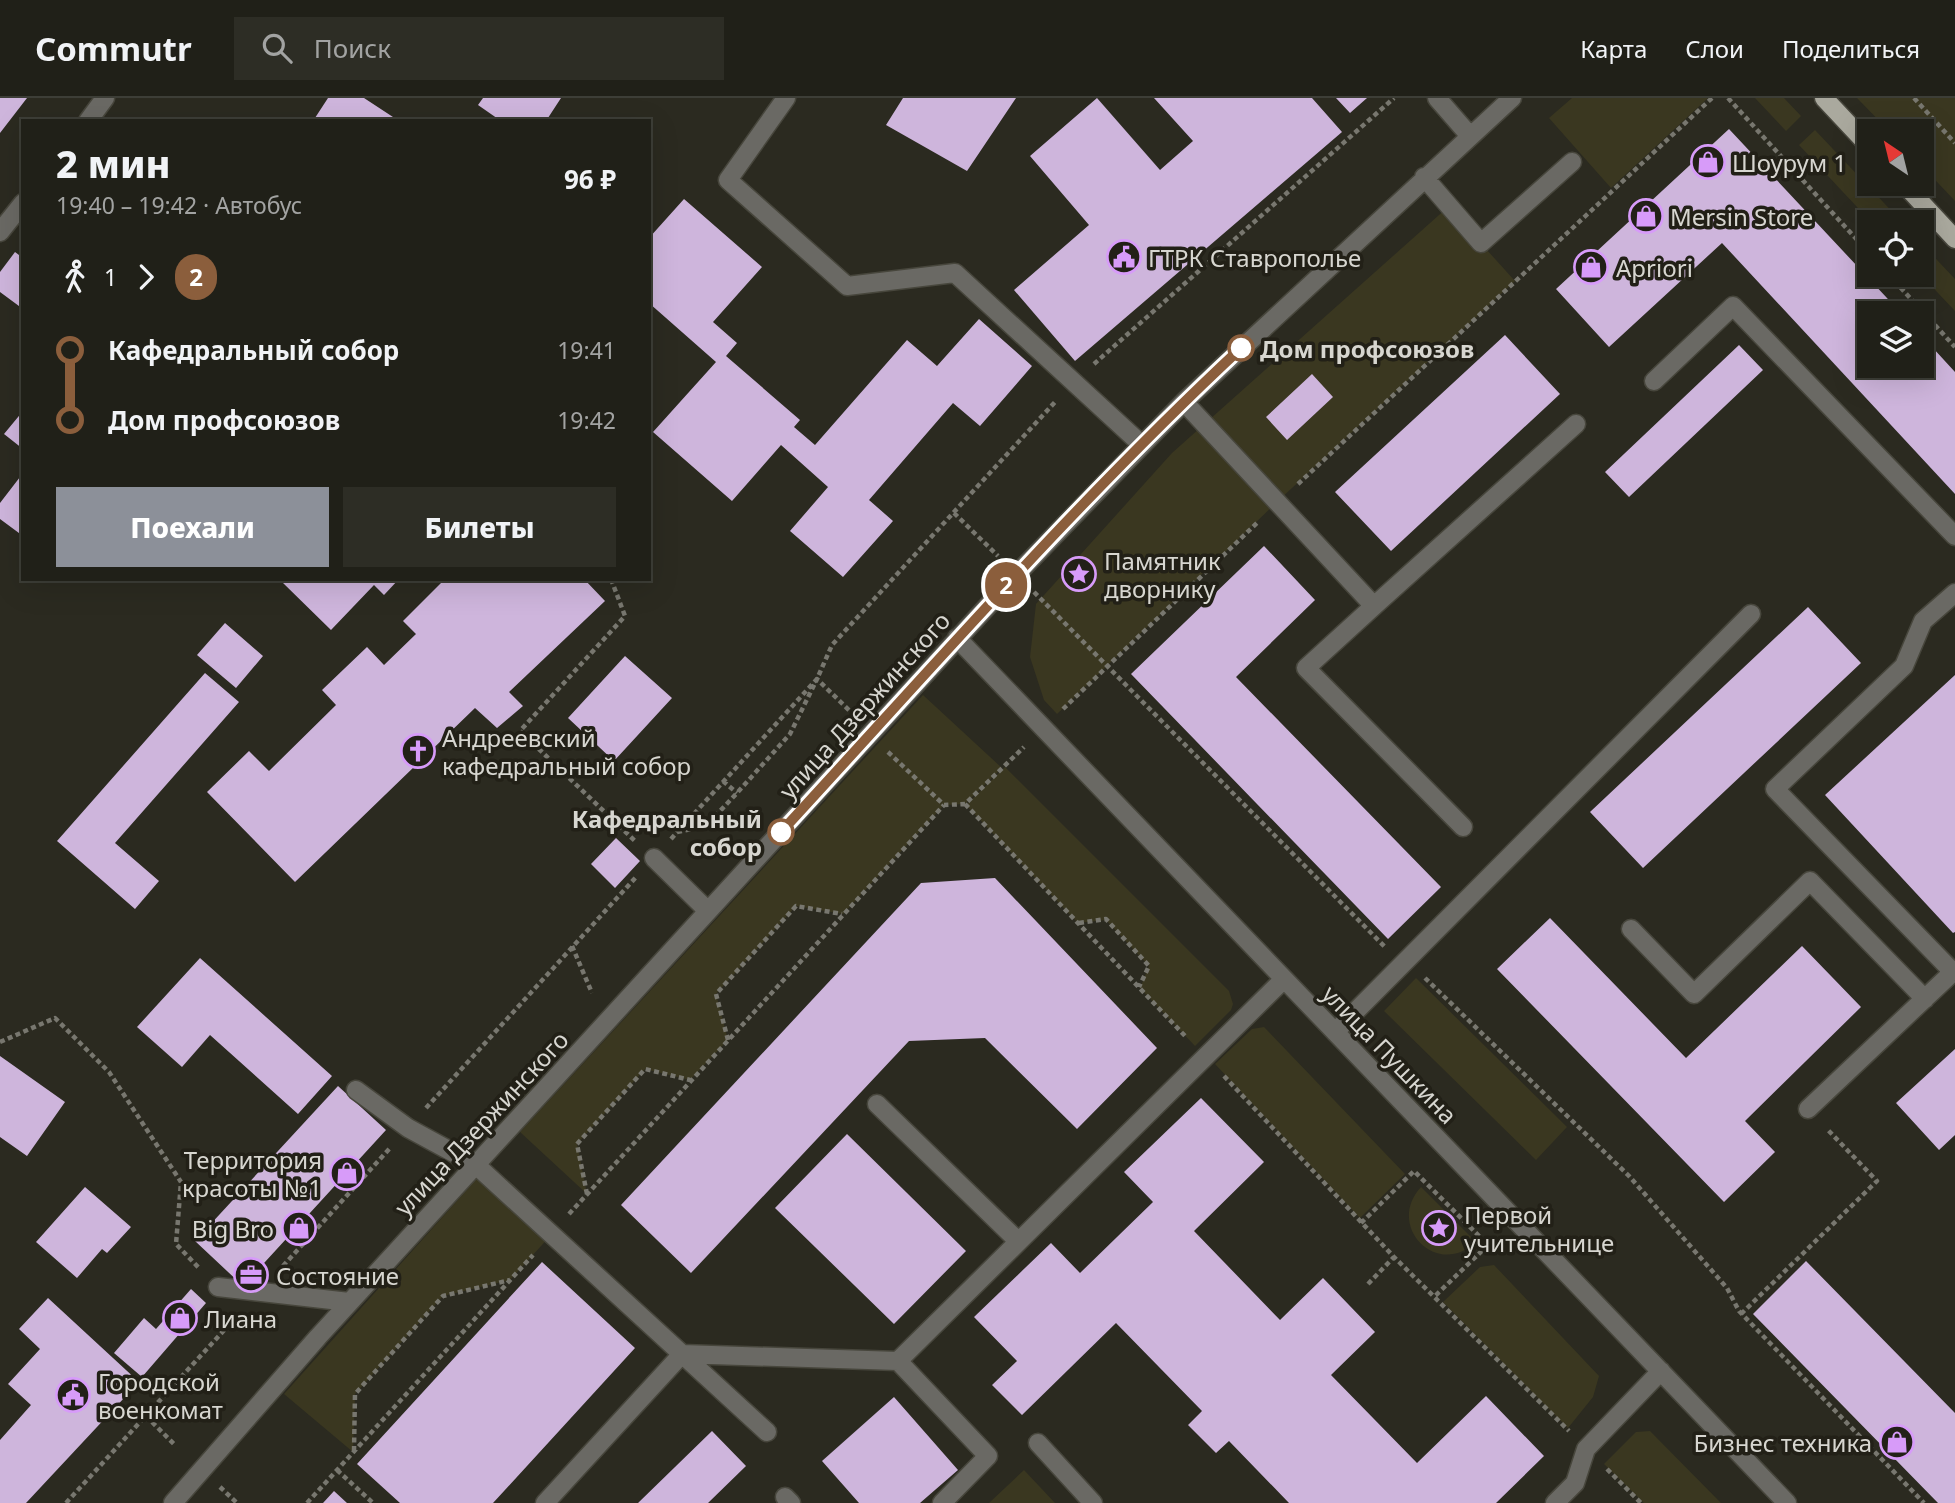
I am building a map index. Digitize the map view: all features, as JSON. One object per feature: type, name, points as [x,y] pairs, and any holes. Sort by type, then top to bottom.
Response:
[{"type":"main road","points":[[1824,98],[1857,133]]},
{"type":"main road","points":[[1915,196],[1955,239]]},
{"type":"street","points":[[90,119],[106,98]]},
{"type":"street","points":[[786,98],[728,180],[847,286],[955,273],[1141,444]]},
{"type":"street","points":[[1437,98],[1470,136]]},
{"type":"street","name":"улица Дзержинского","points":[[173,1503],[349,1302],[957,638],[1141,444],[1424,177],[1512,98]]},
{"type":"street","points":[[1424,177],[1481,243],[1572,162]]},
{"type":"street","points":[[0,232],[21,206]]},
{"type":"street","points":[[1654,381],[1733,306],[1955,536]]},
{"type":"street","points":[[1184,402],[1374,606]]},
{"type":"street","points":[[1463,827],[1307,668],[1576,424]]},
{"type":"street","points":[[1808,1109],[1954,971],[1775,789],[1904,666],[1923,621],[1955,593]]},
{"type":"street","points":[[1335,1032],[1751,614]]},
{"type":"street","name":"улица Пушкина","points":[[957,638],[1787,1503]]},
{"type":"street","points":[[654,858],[708,911]]},
{"type":"street","points":[[1631,929],[1694,994],[1810,881],[1925,999]]},
{"type":"street","points":[[898,1361],[1017,1240],[1284,979]]},
{"type":"street","points":[[356,1090],[408,1128],[476,1165],[767,1432]]},
{"type":"street","points":[[877,1104],[1017,1240]]},
{"type":"street","points":[[218,1287],[349,1302]]},
{"type":"street","points":[[545,1503],[682,1354],[898,1361],[988,1455],[942,1503]]},
{"type":"street","points":[[1555,1503],[1575,1483],[1586,1449],[1661,1371]]},
{"type":"street","points":[[1038,1443],[1093,1503]]},
{"type":"path","points":[[677,832],[706,826],[790,734],[832,645],[1073,383],[1394,98]]},
{"type":"path","points":[[1712,98],[1278,503],[1107,667],[1383,945],[1406,960],[1629,1176],[1727,1288],[1741,1314],[1924,1503]]},
{"type":"path","points":[[1728,98],[1857,240]]},
{"type":"path","points":[[1914,98],[1955,142]]},
{"type":"path","points":[[1900,287],[1955,347]]},
{"type":"path","points":[[612,581],[625,616],[520,731],[654,858]]},
{"type":"path","points":[[279,1270],[817,679]]},
{"type":"path","points":[[723,781],[737,793]]},
{"type":"path","points":[[965,804],[1394,1257],[1586,1449]]},
{"type":"path","points":[[307,1503],[690,1080],[944,805]]},
{"type":"path","points":[[728,1040],[716,995],[796,905],[843,914]]},
{"type":"path","points":[[1078,923],[1106,919],[1149,966],[1139,987]]},
{"type":"path","points":[[572,946],[592,993]]},
{"type":"path","points":[[0,1042],[55,1018],[109,1072],[181,1182],[176,1244],[242,1311],[66,1503]]},
{"type":"path","points":[[587,1194],[577,1144],[645,1069],[690,1080]]},
{"type":"path","points":[[1741,1314],[1877,1181],[1808,1109]]},
{"type":"path","points":[[1362,1223],[1414,1171],[1488,1245],[1434,1297]]},
{"type":"path","points":[[1368,1284],[1394,1257]]},
{"type":"path","points":[[354,1452],[355,1394],[443,1296],[510,1280]]},
{"type":"path","points":[[145,1416],[175,1445]]},
{"type":"path","points":[[337,1470],[373,1503]]},
{"type":"path","points":[[1610,1472],[1641,1503]]},
{"type":"path","points":[[213,1480],[237,1503]]},
{"type":"shaded area","points":[[1572,98],[1708,98],[1611,188],[1549,118]]},
{"type":"shaded area","points":[[1755,98],[1784,98],[1801,116],[1786,131]]},
{"type":"shaded area","points":[[1857,98],[1955,98],[1955,201],[1934,179],[1934,119],[1877,119]]},
{"type":"shaded area","points":[[1815,130],[1857,174],[1857,196],[1877,196],[1891,210],[1860,210],[1799,145]]},
{"type":"shaded area","points":[[1448,207],[1515,281],[1278,501],[1057,714],[1044,700],[1030,657],[1036,604],[1172,453]]},
{"type":"shaded area","points":[[1934,257],[1955,279],[1955,311],[1932,287]]},
{"type":"shaded area","points":[[923,695],[1002,768],[965,804],[944,805],[843,914],[796,906],[716,994],[728,1040],[690,1080],[645,1069],[577,1144],[587,1194],[520,1132]]},
{"type":"shaded area","points":[[1005,767],[1229,991],[1233,1004],[1231,1010],[1195,1046],[1140,988],[1149,966],[1106,920],[1078,923],[966,805]]},
{"type":"shaded area","points":[[1416,978],[1567,1127],[1536,1160],[1384,1011]]},
{"type":"shaded area","points":[[1264,1027],[1405,1174],[1360,1218],[1215,1064],[1252,1029]]},
{"type":"shaded area","points":[[482,1173],[552,1234],[510,1280],[443,1296],[355,1394],[353,1452],[284,1394]]},
{"type":"shaded area","points":[[1421,1187],[1476,1242],[1461,1252],[1446,1254],[1432,1251],[1420,1243],[1412,1231],[1409,1217],[1411,1202]]},
{"type":"shaded area","points":[[1494,1265],[1599,1376],[1593,1397],[1568,1428],[1443,1302],[1480,1267]]},
{"type":"shaded area","points":[[1650,1431],[1721,1503],[1644,1503],[1604,1464],[1636,1432]]},
{"type":"shaded area","points":[[1024,1470],[1055,1503],[989,1503]]},
{"type":"building","points":[[0,98],[27,98],[0,133]]},
{"type":"building","points":[[328,98],[364,98],[393,117],[392,119],[314,119]]},
{"type":"building","points":[[483,98],[561,98],[547,119],[498,119],[478,105]]},
{"type":"building","points":[[903,98],[1016,98],[967,171],[886,125]]},
{"type":"building","name":"ГТРК Ставрополье","points":[[1097,98],[1160,170],[1193,141],[1154,98],[1312,98],[1342,132],[1075,361],[1014,290],[1089,225],[1030,156]]},
{"type":"building","points":[[1336,98],[1367,98],[1350,113]]},
{"type":"building","points":[[1729,129],[1857,266],[1857,287],[1877,287],[1890,301],[1857,301],[1857,378],[1934,378],[1934,349],[1955,372],[1955,494],[1722,243],[1609,347],[1556,289]]},
{"type":"building","points":[[684,199],[762,267],[713,322],[737,343],[726,356],[800,420],[794,427],[815,445],[907,340],[937,366],[979,319],[1032,366],[980,426],[953,403],[869,500],[893,521],[843,577],[790,531],[828,487],[781,445],[732,501],[653,432],[716,362],[651,305],[651,236]]},
{"type":"building","points":[[15,252],[21,256],[21,308],[0,292],[0,272]]},
{"type":"building","points":[[1505,335],[1560,394],[1391,551],[1335,492]]},
{"type":"building","points":[[1739,345],[1763,370],[1629,497],[1605,472]]},
{"type":"building","points":[[1312,374],[1333,397],[1287,440],[1266,417]]},
{"type":"building","points":[[21,413],[21,447],[4,434]]},
{"type":"building","points":[[21,478],[21,535],[0,519],[0,503]]},
{"type":"building","points":[[1264,546],[1315,600],[1236,677],[1441,887],[1388,939],[1131,674]]},
{"type":"building","points":[[397,581],[384,595],[374,585],[331,630],[282,582]]},
{"type":"building","points":[[443,581],[586,581],[605,601],[509,692],[523,706],[497,728],[475,708],[295,882],[207,792],[249,751],[269,771],[336,705],[322,690],[367,647],[384,665],[416,634],[403,621]]},
{"type":"building","points":[[1808,607],[1861,663],[1643,868],[1590,812]]},
{"type":"building","points":[[225,623],[263,656],[236,688],[197,655]]},
{"type":"building","points":[[625,656],[672,698],[614,761],[568,718]]},
{"type":"building","points":[[205,673],[239,702],[115,843],[159,881],[135,909],[57,841]]},
{"type":"building","points":[[1955,675],[1955,932],[1953,933],[1825,795]]},
{"type":"building","points":[[616,838],[640,861],[615,888],[591,864]]},
{"type":"building","points":[[995,878],[1157,1048],[1077,1129],[985,1038],[909,1041],[691,1273],[621,1205],[921,883]]},
{"type":"building","points":[[1550,918],[1686,1058],[1802,946],[1861,1007],[1745,1121],[1775,1152],[1724,1202],[1497,969]]},
{"type":"building","points":[[200,958],[332,1076],[298,1114],[210,1035],[182,1067],[137,1027]]},
{"type":"building","points":[[1955,1049],[1955,1135],[1939,1150],[1896,1103]]},
{"type":"building","points":[[0,1056],[65,1102],[27,1156],[0,1137]]},
{"type":"building","points":[[338,1086],[386,1130],[243,1286],[195,1241]]},
{"type":"building","points":[[1201,1098],[1264,1162],[1194,1231],[1280,1320],[1323,1278],[1375,1332],[1331,1375],[1417,1463],[1486,1396],[1544,1456],[1496,1503],[1289,1503],[1229,1441],[1216,1453],[1188,1425],[1202,1411],[1116,1323],[1022,1415],[992,1385],[1017,1361],[974,1317],[1051,1243],[1080,1273],[1153,1202],[1124,1172]]},
{"type":"building","points":[[847,1134],[966,1251],[894,1324],[775,1208]]},
{"type":"building","points":[[85,1187],[131,1227],[107,1253],[102,1249],[77,1278],[36,1242]]},
{"type":"building","points":[[1806,1261],[1955,1413],[1955,1503],[1938,1503],[1753,1314]]},
{"type":"building","points":[[542,1262],[635,1348],[493,1503],[400,1503],[357,1464]]},
{"type":"building","points":[[191,1289],[206,1303],[142,1377],[114,1353],[144,1318],[156,1329]]},
{"type":"building","name":"Городской военкомат","points":[[48,1298],[139,1382],[26,1503],[0,1503],[0,1440],[31,1405],[8,1384],[40,1349],[19,1329]]},
{"type":"building","points":[[894,1397],[958,1470],[920,1503],[859,1503],[822,1461]]},
{"type":"building","points":[[712,1431],[746,1466],[708,1503],[638,1503]]},
{"type":"building","points":[[334,1491],[347,1503],[323,1503]]},
{"type":"bus line","name":"2","points":[[781,832],[1017,574],[1141,444],[1241,348]]},
{"type":"place","name":"Шоурум 1","points":[[1708,162]]},
{"type":"place","name":"Mersin Store","points":[[1646,216]]},
{"type":"place","name":"ГТРК Ставрополье","points":[[1124,257]]},
{"type":"place","name":"Apriori","points":[[1591,267]]},
{"type":"place","name":"Дом профсоюзов","points":[[1241,348]]},
{"type":"place","name":"Памятник дворнику","points":[[1079,574]]},
{"type":"place","name":"Андреевский кафедральный собор","points":[[418,751]]},
{"type":"place","name":"Кафедральный собор","points":[[781,832]]},
{"type":"place","name":"Территория красоты №1","points":[[347,1173]]},
{"type":"place","name":"Big Bro","points":[[299,1228]]},
{"type":"place","name":"Первой учительнице","points":[[1439,1228]]},
{"type":"place","name":"Состояние","points":[[251,1275]]},
{"type":"place","name":"Лиана","points":[[180,1318]]},
{"type":"place","name":"Городской военкомат","points":[[73,1395]]},
{"type":"place","name":"Бизнес техника","points":[[1897,1442]]}]
